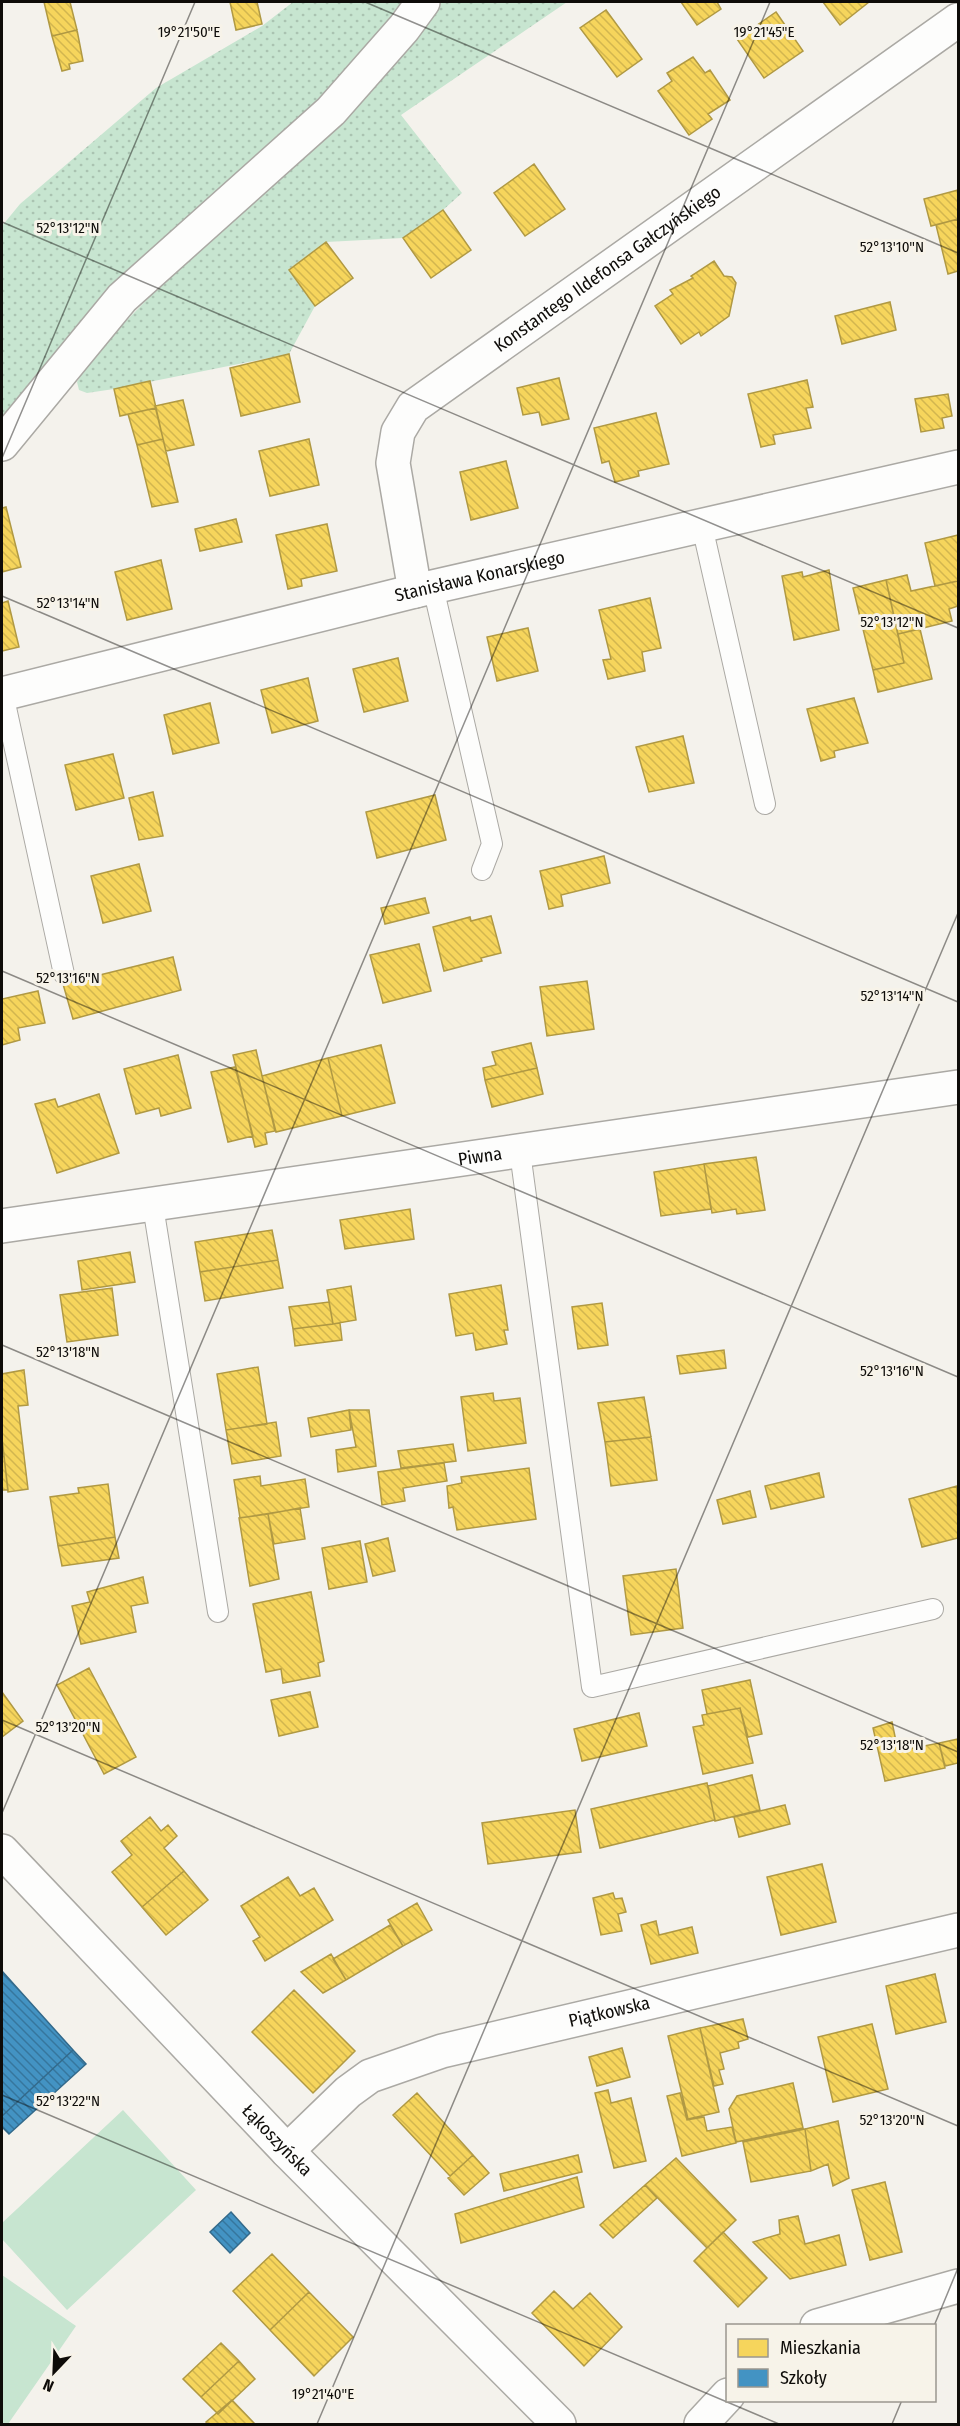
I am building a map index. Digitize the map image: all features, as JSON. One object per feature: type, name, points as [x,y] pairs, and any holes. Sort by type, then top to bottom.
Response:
[{"type":"street","points":[[2,444],[122,298],[331,111],[404,28],[423,2]]},
{"type":"street","name":"Konstantego Ildefonsa Gałczyńskiego","points":[[424,590],[393,463],[398,432],[413,407],[958,20]]},
{"type":"street","name":"Stanisława Konarskiego","points":[[2,694],[424,590],[958,467]]},
{"type":"street","name":"Piwna","points":[[2,1226],[153,1206],[958,1087]]},
{"type":"street","name":"Łąkoszyńska","points":[[2,1851],[287,2151],[559,2424]]},
{"type":"street","name":"Piątkowska","points":[[287,2151],[327,2111],[370,2076],[442,2051],[958,1930]]},
{"type":"street","points":[[821,2324],[958,2286]]},
{"type":"street","points":[[701,2424],[726,2397]]},
{"type":"lane","points":[[702,526],[765,804]]},
{"type":"lane","points":[[424,590],[492,844],[482,870]]},
{"type":"lane","points":[[2,694],[64,974]]},
{"type":"lane","points":[[520,1152],[592,1687],[933,1609]]},
{"type":"lane","points":[[153,1206],[218,1612]]},
{"type":"green space","points":[[293,2],[412,2],[390,36],[2,427],[2,226],[20,204],[156,88],[262,26]]},
{"type":"green space","points":[[437,2],[567,2],[401,115],[462,193],[443,210],[403,238],[326,242],[289,269],[315,306],[289,354],[114,389],[87,393],[79,390],[77,382],[92,356]]},
{"type":"green space","points":[[123,2110],[196,2190],[67,2310],[2,2239],[2,2223]]},
{"type":"green space","points":[[2,2275],[76,2326],[8,2424],[2,2424]]},
{"type":"building: Mieszkania","points":[[44,2],[70,2],[77,30],[52,36]]},
{"type":"building: Mieszkania","points":[[230,2],[257,2],[262,24],[236,30]]},
{"type":"building: Mieszkania","points":[[681,2],[717,2],[721,9],[697,25]]},
{"type":"building: Mieszkania","points":[[823,2],[869,2],[840,25]]},
{"type":"building: Mieszkania","points":[[606,10],[642,59],[617,77],[580,28]]},
{"type":"building: Mieszkania","points":[[776,12],[803,51],[764,78],[737,39]]},
{"type":"building: Mieszkania","points":[[77,30],[83,61],[69,64],[70,69],[62,71],[52,36]]},
{"type":"building: Mieszkania","points":[[693,57],[705,73],[710,70],[730,100],[708,114],[712,119],[689,135],[658,91],[672,81],[667,73]]},
{"type":"building: Mieszkania","points":[[534,164],[565,209],[525,236],[494,193]]},
{"type":"building: Mieszkania","points":[[958,190],[958,219],[931,226],[924,199]]},
{"type":"building: Mieszkania","points":[[443,210],[471,250],[431,278],[403,238]]},
{"type":"building: Mieszkania","points":[[958,219],[958,271],[948,274],[936,225]]},
{"type":"building: Mieszkania","points":[[326,242],[353,278],[315,306],[289,270]]},
{"type":"building: Mieszkania","points":[[714,261],[724,276],[732,277],[736,283],[729,316],[701,336],[699,332],[681,344],[655,306],[673,294],[670,290],[693,278],[691,276]]},
{"type":"building: Mieszkania","points":[[890,302],[896,330],[842,344],[835,316]]},
{"type":"building: Mieszkania","points":[[289,354],[300,402],[241,416],[230,368]]},
{"type":"building: Mieszkania","points":[[559,378],[569,419],[542,425],[539,412],[523,415],[517,388]]},
{"type":"building: Mieszkania","points":[[807,380],[813,407],[806,408],[811,428],[773,435],[775,444],[761,447],[748,394]]},
{"type":"building: Mieszkania","points":[[150,381],[156,408],[120,416],[114,389]]},
{"type":"building: Mieszkania","points":[[948,394],[952,416],[942,418],[944,428],[921,432],[915,399]]},
{"type":"building: Mieszkania","points":[[183,400],[194,445],[166,451],[155,406]]},
{"type":"building: Mieszkania","points":[[156,408],[163,439],[137,445],[128,414]]},
{"type":"building: Mieszkania","points":[[656,413],[669,464],[638,471],[639,476],[615,482],[609,461],[602,463],[594,428]]},
{"type":"building: Mieszkania","points":[[163,439],[178,502],[152,507],[137,445]]},
{"type":"building: Mieszkania","points":[[309,439],[319,485],[270,496],[259,451]]},
{"type":"building: Mieszkania","points":[[506,461],[518,508],[471,520],[460,472]]},
{"type":"building: Mieszkania","points":[[6,507],[21,567],[2,572],[2,508]]},
{"type":"building: Mieszkania","points":[[236,519],[242,542],[200,551],[195,529]]},
{"type":"building: Mieszkania","points":[[327,524],[337,571],[301,579],[302,586],[288,589],[276,535]]},
{"type":"building: Mieszkania","points":[[958,535],[958,581],[935,586],[925,543]]},
{"type":"building: Mieszkania","points":[[161,560],[172,609],[127,620],[115,572]]},
{"type":"building: Mieszkania","points":[[829,570],[839,630],[794,640],[782,576],[802,572],[803,577]]},
{"type":"building: Mieszkania","points":[[907,575],[911,591],[958,581],[958,606],[949,609],[952,621],[898,634],[886,580]]},
{"type":"building: Mieszkania","points":[[886,580],[904,663],[873,670],[853,588]]},
{"type":"building: Mieszkania","points":[[650,598],[661,648],[642,652],[645,671],[608,679],[603,660],[611,659],[599,610]]},
{"type":"building: Mieszkania","points":[[8,601],[19,647],[2,651],[2,603]]},
{"type":"building: Mieszkania","points":[[528,628],[538,671],[497,681],[487,637]]},
{"type":"building: Mieszkania","points":[[920,629],[932,679],[878,692],[873,670],[904,663],[898,634]]},
{"type":"building: Mieszkania","points":[[398,658],[408,701],[364,712],[353,669]]},
{"type":"building: Mieszkania","points":[[308,678],[318,721],[272,733],[261,690]]},
{"type":"building: Mieszkania","points":[[854,698],[868,743],[834,751],[835,757],[821,761],[807,709]]},
{"type":"building: Mieszkania","points":[[210,703],[219,743],[173,754],[164,715]]},
{"type":"building: Mieszkania","points":[[683,736],[694,783],[649,792],[636,747]]},
{"type":"building: Mieszkania","points":[[113,754],[124,798],[76,810],[65,765]]},
{"type":"building: Mieszkania","points":[[153,792],[163,836],[139,840],[129,798]]},
{"type":"building: Mieszkania","points":[[435,795],[446,840],[377,858],[366,812]]},
{"type":"building: Mieszkania","points":[[604,856],[610,883],[561,895],[563,906],[549,909],[540,871]]},
{"type":"building: Mieszkania","points":[[139,864],[151,911],[103,923],[91,876]]},
{"type":"building: Mieszkania","points":[[425,898],[429,913],[385,924],[381,908]]},
{"type":"building: Mieszkania","points":[[491,916],[501,953],[481,958],[482,961],[444,971],[433,927],[470,917],[471,921]]},
{"type":"building: Mieszkania","points":[[419,944],[431,991],[383,1003],[370,955]]},
{"type":"building: Mieszkania","points":[[173,957],[181,990],[73,1019],[63,984]]},
{"type":"building: Mieszkania","points":[[587,981],[594,1029],[547,1036],[540,987]]},
{"type":"building: Mieszkania","points":[[38,991],[45,1023],[18,1028],[20,1040],[2,1045],[2,999]]},
{"type":"building: Mieszkania","points":[[531,1043],[537,1068],[485,1080],[483,1068],[496,1065],[492,1052]]},
{"type":"building: Mieszkania","points":[[381,1045],[395,1103],[342,1116],[328,1058]]},
{"type":"building: Mieszkania","points":[[256,1050],[275,1131],[265,1133],[267,1144],[255,1147],[233,1055]]},
{"type":"building: Mieszkania","points":[[178,1055],[191,1108],[161,1116],[159,1108],[136,1114],[124,1069]]},
{"type":"building: Mieszkania","points":[[328,1058],[342,1116],[276,1132],[262,1076]]},
{"type":"building: Mieszkania","points":[[235,1067],[253,1136],[228,1142],[211,1072]]},
{"type":"building: Mieszkania","points":[[537,1068],[543,1094],[492,1107],[485,1080]]},
{"type":"building: Mieszkania","points":[[99,1094],[119,1153],[57,1173],[35,1104],[55,1099],[58,1107]]},
{"type":"building: Mieszkania","points":[[756,1157],[765,1210],[737,1214],[736,1209],[712,1213],[704,1164]]},
{"type":"building: Mieszkania","points":[[704,1164],[711,1209],[661,1216],[654,1172]]},
{"type":"building: Mieszkania","points":[[410,1209],[414,1239],[345,1249],[340,1220]]},
{"type":"building: Mieszkania","points":[[272,1230],[278,1260],[200,1272],[195,1242]]},
{"type":"building: Mieszkania","points":[[130,1252],[135,1282],[82,1290],[78,1261]]},
{"type":"building: Mieszkania","points":[[278,1260],[283,1288],[205,1301],[200,1272]]},
{"type":"building: Mieszkania","points":[[501,1285],[508,1330],[504,1330],[507,1344],[476,1350],[473,1333],[456,1336],[449,1294]]},
{"type":"building: Mieszkania","points":[[351,1286],[356,1320],[333,1324],[327,1290]]},
{"type":"building: Mieszkania","points":[[112,1288],[118,1335],[67,1342],[60,1295]]},
{"type":"building: Mieszkania","points":[[329,1302],[333,1324],[293,1329],[289,1307]]},
{"type":"building: Mieszkania","points":[[602,1303],[608,1345],[578,1349],[572,1307]]},
{"type":"building: Mieszkania","points":[[340,1323],[342,1340],[295,1346],[293,1329]]},
{"type":"building: Mieszkania","points":[[724,1350],[726,1368],[680,1374],[677,1356]]},
{"type":"building: Mieszkania","points":[[258,1367],[267,1424],[226,1430],[217,1374]]},
{"type":"building: Mieszkania","points":[[24,1370],[28,1405],[18,1406],[28,1489],[8,1492],[2,1438],[2,1374]]},
{"type":"building: Mieszkania","points":[[493,1393],[494,1401],[520,1398],[526,1443],[468,1451],[461,1397]]},
{"type":"building: Mieszkania","points":[[644,1397],[651,1437],[605,1442],[598,1403]]},
{"type":"building: Mieszkania","points":[[349,1410],[351,1430],[311,1437],[308,1418]]},
{"type":"building: Mieszkania","points":[[349,1410],[369,1410],[376,1466],[338,1472],[336,1450],[356,1447]]},
{"type":"building: Mieszkania","points":[[276,1422],[281,1456],[232,1464],[226,1430]]},
{"type":"building: Mieszkania","points":[[651,1437],[657,1480],[611,1486],[605,1442]]},
{"type":"building: Mieszkania","points":[[453,1444],[456,1461],[401,1468],[398,1451]]},
{"type":"building: Mieszkania","points":[[4,1456],[8,1490],[2,1490],[2,1457]]},
{"type":"building: Mieszkania","points":[[444,1463],[447,1481],[403,1488],[405,1501],[382,1505],[378,1472]]},
{"type":"building: Mieszkania","points":[[529,1468],[536,1519],[457,1530],[453,1507],[449,1508],[447,1486],[462,1483],[461,1477]]},
{"type":"building: Mieszkania","points":[[819,1473],[824,1497],[771,1509],[765,1486]]},
{"type":"building: Mieszkania","points":[[260,1476],[261,1486],[305,1479],[309,1507],[240,1518],[234,1480]]},
{"type":"building: Mieszkania","points":[[108,1484],[115,1537],[58,1546],[50,1497],[79,1493],[78,1488]]},
{"type":"building: Mieszkania","points":[[957,1486],[958,1538],[922,1547],[909,1499]]},
{"type":"building: Mieszkania","points":[[750,1491],[756,1517],[723,1524],[717,1500]]},
{"type":"building: Mieszkania","points":[[300,1508],[305,1539],[274,1544],[268,1514]]},
{"type":"building: Mieszkania","points":[[268,1514],[279,1579],[250,1586],[239,1518]]},
{"type":"building: Mieszkania","points":[[115,1537],[119,1558],[62,1566],[58,1546]]},
{"type":"building: Mieszkania","points":[[388,1538],[395,1571],[373,1576],[365,1544]]},
{"type":"building: Mieszkania","points":[[360,1541],[367,1582],[329,1589],[322,1548]]},
{"type":"building: Mieszkania","points":[[676,1569],[683,1628],[631,1635],[623,1576]]},
{"type":"building: Mieszkania","points":[[143,1577],[148,1603],[131,1606],[136,1632],[81,1644],[72,1606],[90,1602],[87,1592]]},
{"type":"building: Mieszkania","points":[[311,1592],[324,1661],[318,1663],[320,1676],[283,1683],[281,1669],[266,1672],[253,1604]]},
{"type":"building: Mieszkania","points":[[89,1668],[136,1757],[104,1774],[57,1685]]},
{"type":"building: Mieszkania","points":[[750,1680],[762,1734],[748,1737],[740,1708],[707,1714],[702,1690]]},
{"type":"building: Mieszkania","points":[[2,1692],[23,1721],[2,1737]]},
{"type":"building: Mieszkania","points":[[310,1692],[318,1727],[279,1736],[271,1700]]},
{"type":"building: Mieszkania","points":[[740,1708],[753,1763],[703,1774],[693,1727],[704,1725],[702,1715]]},
{"type":"building: Mieszkania","points":[[639,1713],[647,1746],[582,1761],[574,1729]]},
{"type":"building: Mieszkania","points":[[892,1722],[898,1751],[939,1743],[945,1768],[885,1781],[873,1728]]},
{"type":"building: Mieszkania","points":[[958,1739],[958,1763],[945,1766],[939,1743]]},
{"type":"building: Mieszkania","points":[[752,1775],[760,1810],[715,1821],[708,1786]]},
{"type":"building: Mieszkania","points":[[707,1783],[715,1820],[600,1848],[591,1809]]},
{"type":"building: Mieszkania","points":[[785,1805],[790,1824],[739,1837],[734,1817]]},
{"type":"building: Mieszkania","points":[[575,1810],[581,1852],[488,1864],[482,1823]]},
{"type":"building: Mieszkania","points":[[150,1817],[161,1831],[168,1825],[177,1836],[164,1848],[184,1871],[142,1907],[112,1872],[132,1855],[121,1841]]},
{"type":"building: Mieszkania","points":[[822,1864],[836,1922],[781,1935],[767,1877]]},
{"type":"building: Mieszkania","points":[[184,1871],[208,1900],[166,1935],[142,1907]]},
{"type":"building: Mieszkania","points":[[288,1877],[300,1896],[314,1888],[333,1920],[265,1961],[253,1941],[260,1937],[241,1906]]},
{"type":"building: Mieszkania","points":[[613,1893],[615,1899],[622,1898],[626,1912],[618,1914],[622,1931],[601,1935],[593,1898]]},
{"type":"building: Mieszkania","points":[[417,1903],[432,1930],[403,1946],[388,1920]]},
{"type":"building: Mieszkania","points":[[656,1921],[659,1935],[692,1927],[698,1953],[651,1964],[641,1925]]},
{"type":"building: Mieszkania","points":[[390,1925],[403,1946],[346,1980],[333,1959]]},
{"type":"building: Mieszkania","points":[[331,1954],[346,1980],[323,1993],[301,1972]]},
{"type":"building: Mieszkania","points":[[935,1974],[946,2022],[896,2034],[886,1986]]},
{"type":"building: Mieszkania","points":[[294,1990],[355,2051],[313,2093],[252,2032]]},
{"type":"building: Mieszkania","points":[[743,2019],[748,2039],[738,2042],[739,2048],[720,2053],[724,2069],[719,2070],[723,2084],[714,2086],[700,2028]]},
{"type":"building: Mieszkania","points":[[872,2024],[888,2089],[833,2102],[818,2037]]},
{"type":"building: Mieszkania","points":[[700,2028],[719,2112],[688,2119],[668,2036]]},
{"type":"building: Mieszkania","points":[[622,2048],[630,2077],[597,2086],[589,2057]]},
{"type":"building: Mieszkania","points":[[793,2083],[803,2128],[736,2142],[729,2109],[737,2096]]},
{"type":"building: Mieszkania","points":[[608,2090],[611,2103],[631,2098],[646,2161],[614,2168],[595,2093]]},
{"type":"building: Mieszkania","points":[[417,2093],[473,2155],[450,2176],[393,2115]]},
{"type":"building: Mieszkania","points":[[680,2093],[687,2120],[704,2117],[707,2131],[732,2127],[736,2143],[682,2156],[667,2096]]},
{"type":"building: Mieszkania","points":[[838,2121],[849,2178],[833,2186],[828,2164],[811,2171],[805,2129]]},
{"type":"building: Mieszkania","points":[[805,2129],[811,2171],[751,2182],[743,2142]]},
{"type":"building: Mieszkania","points":[[473,2155],[489,2173],[464,2195],[448,2178]]},
{"type":"building: Mieszkania","points":[[578,2155],[582,2172],[504,2191],[500,2174]]},
{"type":"building: Mieszkania","points":[[676,2158],[736,2220],[707,2248],[645,2185]]},
{"type":"building: Mieszkania","points":[[577,2177],[584,2207],[461,2243],[455,2214]]},
{"type":"building: Mieszkania","points":[[885,2182],[902,2252],[870,2260],[852,2190]]},
{"type":"building: Mieszkania","points":[[645,2185],[657,2198],[613,2238],[600,2225]]},
{"type":"building: Mieszkania","points":[[798,2216],[805,2244],[839,2235],[846,2265],[790,2279],[753,2242],[780,2234],[779,2220]]},
{"type":"building: Mieszkania","points":[[723,2232],[767,2278],[738,2307],[694,2261]]},
{"type":"building: Mieszkania","points":[[272,2254],[309,2292],[270,2330],[233,2291]]},
{"type":"building: Mieszkania","points":[[554,2291],[573,2309],[590,2293],[622,2327],[584,2366],[532,2313]]},
{"type":"building: Mieszkania","points":[[309,2292],[353,2337],[314,2376],[270,2330]]},
{"type":"building: Mieszkania","points":[[221,2343],[239,2361],[201,2397],[183,2379]]},
{"type":"building: Mieszkania","points":[[239,2361],[255,2379],[218,2414],[201,2397]]},
{"type":"building: Mieszkania","points":[[232,2400],[255,2424],[208,2424],[206,2422]]},
{"type":"building: Szkoły","points":[[2,1971],[73,2050],[2,2116]]},
{"type":"building: Szkoły","points":[[73,2050],[86,2064],[9,2134],[2,2127],[2,2116]]},
{"type":"building: Szkoły","points":[[231,2212],[250,2233],[230,2253],[210,2232]]}]
